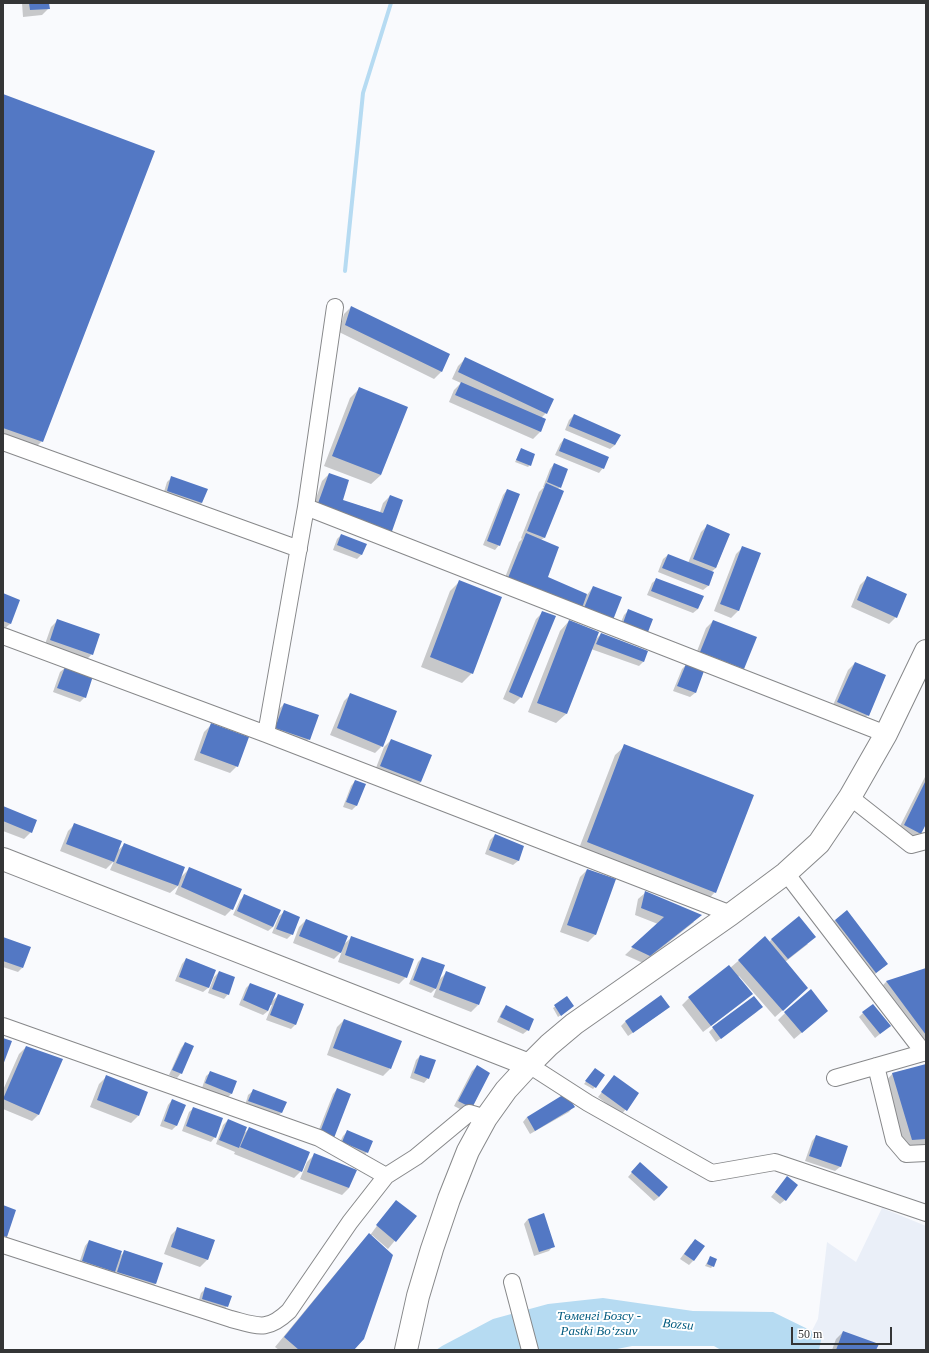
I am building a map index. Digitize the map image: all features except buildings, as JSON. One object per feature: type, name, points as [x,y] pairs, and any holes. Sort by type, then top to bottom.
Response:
[{"type":"main road","points":[[407,1346],[418,1296],[446,1206],[468,1151],[486,1118],[506,1090],[549,1045],[574,1024],[731,914],[786,873],[819,843],[850,797],[886,734],[923,664]]},
{"type":"main road","points":[[3,858],[529,1065]]},
{"type":"street","points":[[266,734],[306,507],[336,307]]},
{"type":"street","points":[[3,442],[299,549]]},
{"type":"street","points":[[306,507],[886,734]]},
{"type":"street","points":[[3,636],[266,734],[731,914]]},
{"type":"street","points":[[850,797],[911,845],[926,841]]},
{"type":"street","points":[[786,873],[925,1052],[835,1078]]},
{"type":"street","points":[[3,1026],[319,1138],[386,1176]]},
{"type":"street","points":[[529,1065],[588,1103],[712,1173],[775,1162],[926,1213]]},
{"type":"street","points":[[876,1066],[894,1140],[906,1154],[926,1153]]},
{"type":"street","points":[[3,1245],[231,1319],[267,1326],[278,1321],[289,1311],[350,1222],[386,1176],[416,1157],[469,1113],[486,1118]]},
{"type":"street","points":[[512,1282],[530,1350]]},
{"type":"shaded area","points":[[882,1208],[926,1226],[926,1350],[802,1350],[818,1319],[827,1242],[856,1262]]},
{"type":"water","name":"Төменгі Бозсу - Pastki Boʻzsuv","points":[[603,1298],[693,1311],[773,1312],[822,1336],[819,1350],[721,1350],[714,1346],[632,1346],[612,1350],[436,1350],[493,1319],[548,1304]]},
{"type":"waterway","points":[[345,271],[363,93],[391,3]]},
{"type":"water label","name":"Bozsu","points":[[678,1325]]}]
